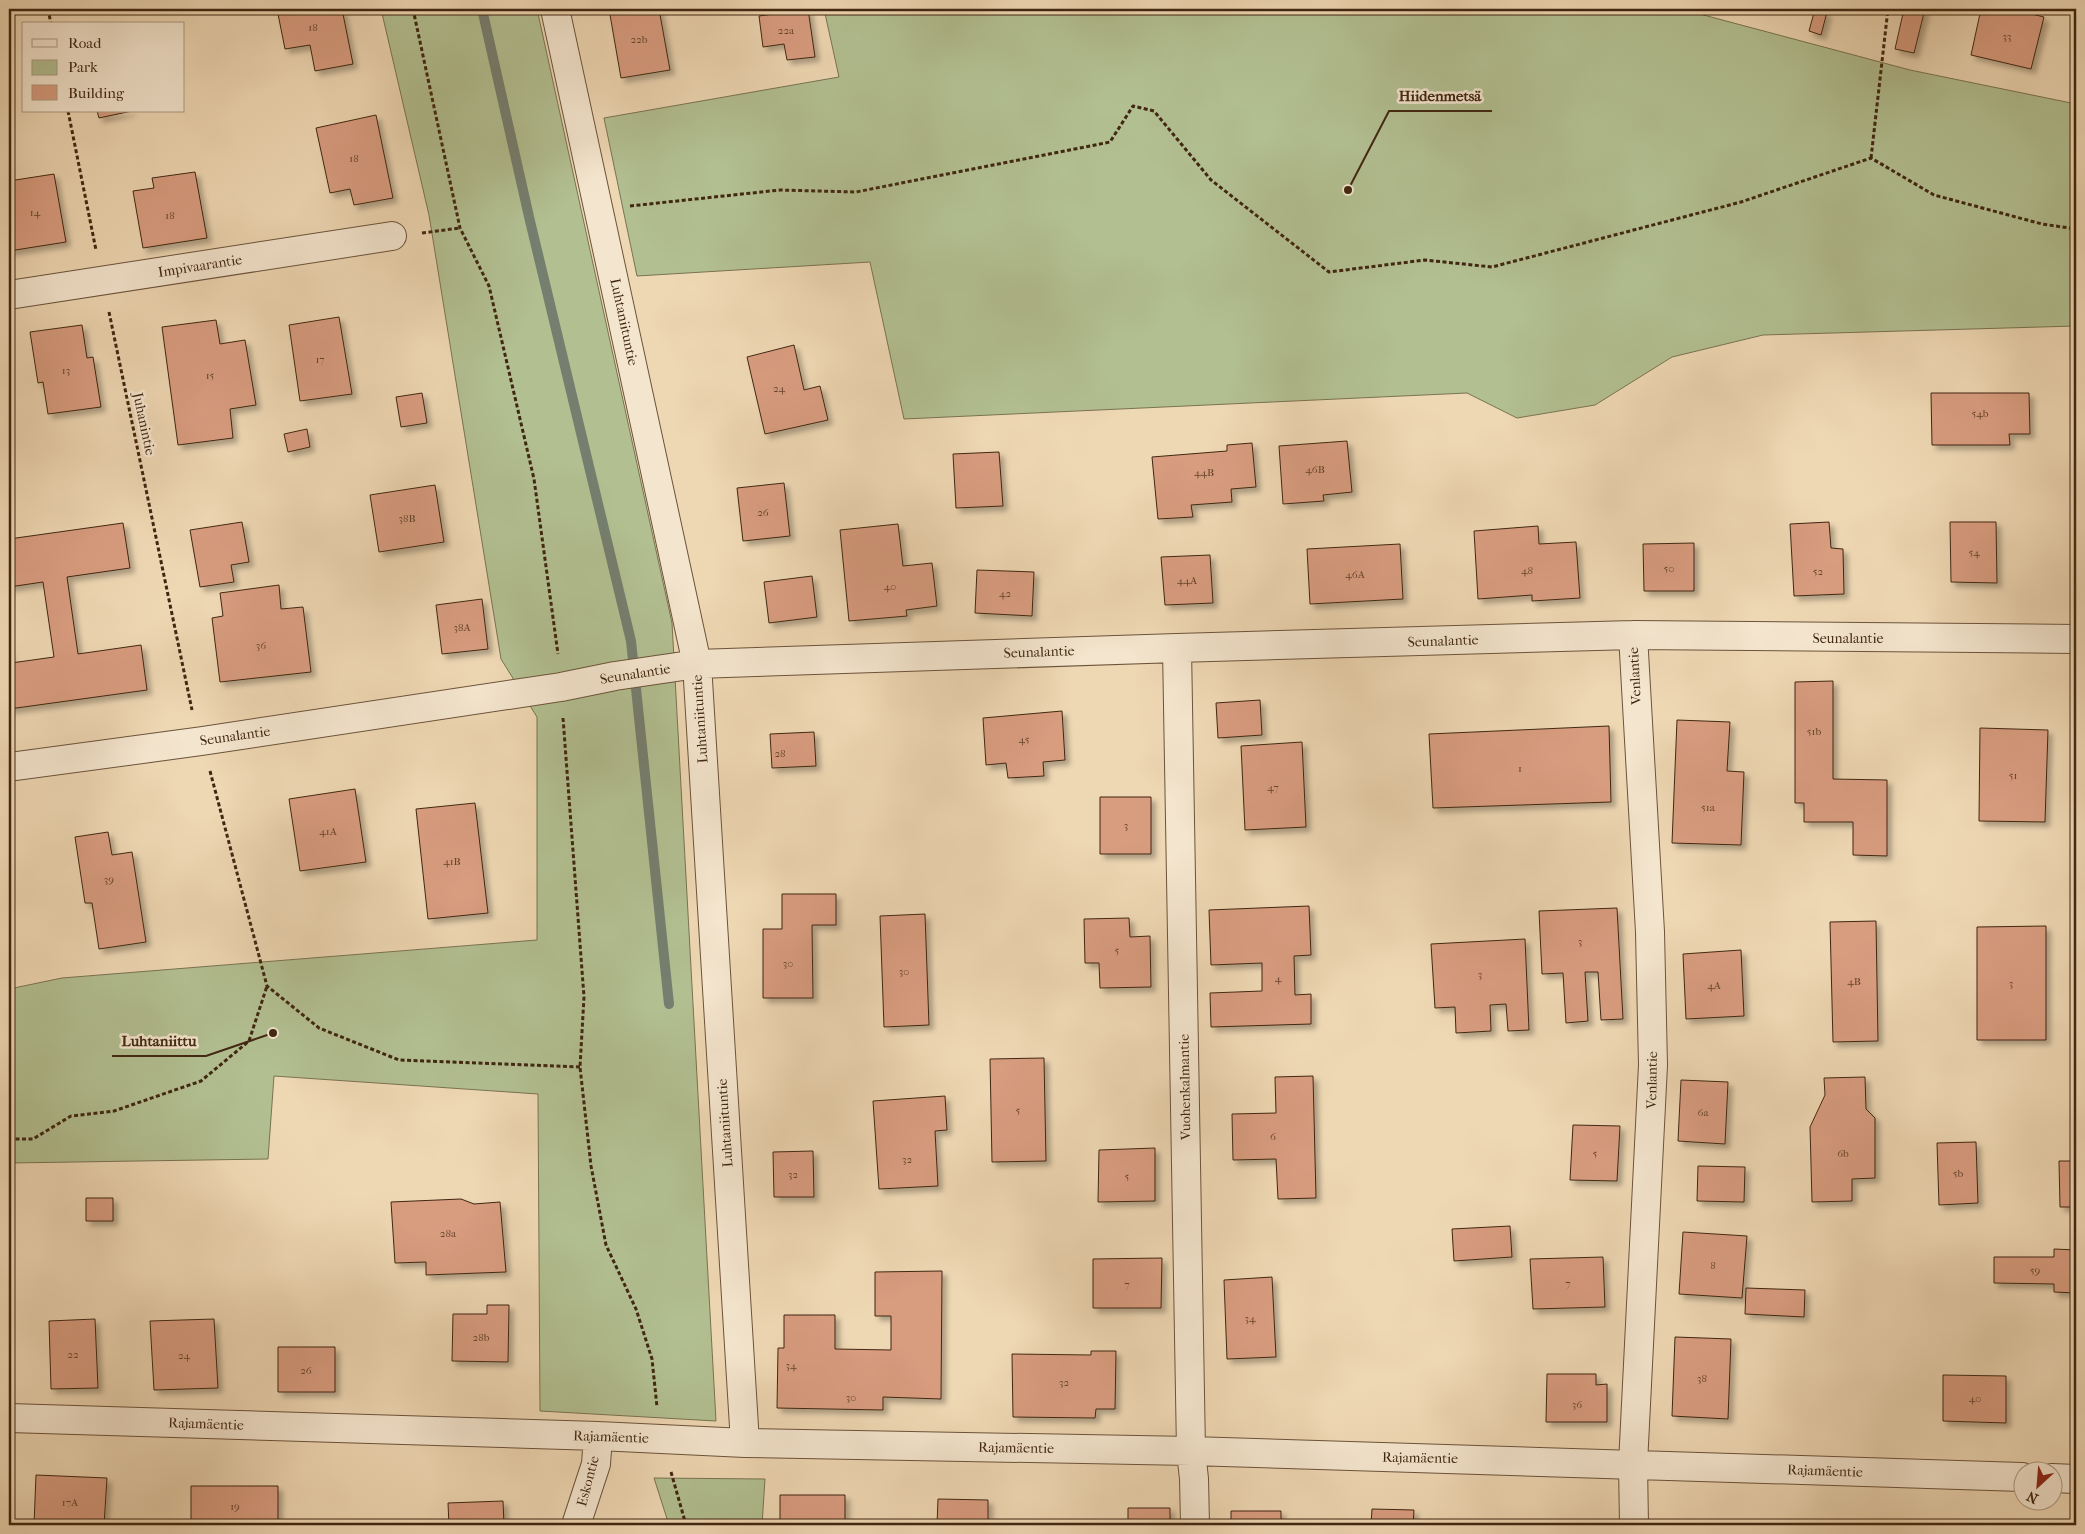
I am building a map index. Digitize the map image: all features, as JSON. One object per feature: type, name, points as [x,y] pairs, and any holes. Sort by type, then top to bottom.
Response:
[{"type":"street","name":"Luhtaniituntie","points":[[555,9],[697,664],[745,1443]]},
{"type":"street","name":"Impivaarantie","points":[[9,295],[392,236]]},
{"type":"street","name":"Seunalantie","points":[[9,768],[561,688],[615,676],[697,664],[1177,648],[1633,636],[2076,639]]},
{"type":"street","name":"Venlantie","points":[[1633,636],[1650,932],[1653,1057],[1633,1464],[1634,1525]]},
{"type":"street","name":"Vuohenkalmantie","points":[[1177,648],[1191,1450],[1195,1525]]},
{"type":"street","name":"Rajamäentie","points":[[9,1418],[598,1436],[745,1443],[1191,1450],[2012,1477]]},
{"type":"street","name":"Eskontie","points":[[576,1525],[596,1464],[598,1436]]},
{"type":"street","points":[[2062,1478],[2076,1478]]},
{"type":"path","points":[[48,9],[51,22]]},
{"type":"path","points":[[1871,158],[1888,9]]},
{"type":"path","points":[[600,210],[780,190],[856,192],[1110,142],[1133,106],[1154,111],[1211,180],[1329,272],[1425,260],[1492,267],[1742,202],[1871,158],[1934,195],[2042,224],[2076,229]]},
{"type":"path","name":"Juhanintie","points":[[68,112],[193,712],[267,986]]},
{"type":"path","points":[[9,1139],[33,1139],[71,1116],[114,1112],[201,1081],[249,1041],[267,986],[319,1028],[399,1060],[580,1067]]},
{"type":"path","points":[[660,1439],[686,1525]]},
{"type":"green space","points":[[381,9],[537,9],[672,623],[716,1421],[540,1411],[538,1094],[274,1076],[268,1159],[9,1163],[9,989],[62,978],[537,940],[537,717],[501,659],[429,215]]},
{"type":"green space","points":[[824,9],[1681,9],[1910,70],[2076,104],[2076,326],[1763,335],[1672,357],[1595,405],[1517,418],[1467,393],[904,419],[870,262],[637,276],[604,118],[839,77]]},
{"type":"green space","points":[[654,1478],[765,1479],[762,1525],[669,1525]]},
{"type":"building","points":[[277,9],[342,9],[353,64],[315,71],[310,45],[285,49]]},
{"type":"building","points":[[609,9],[659,9],[670,70],[621,78]]},
{"type":"building","points":[[808,9],[815,57],[787,60],[784,44],[763,47],[759,16]]},
{"type":"building","points":[[1815,9],[1827,12],[1821,35],[1809,31]]},
{"type":"building","points":[[1904,9],[1925,9],[1914,53],[1895,49]]},
{"type":"building","points":[[1981,9],[2011,9],[2044,17],[2031,69],[1971,55]]},
{"type":"building","points":[[97,112],[127,112],[99,118]]},
{"type":"building","points":[[376,115],[393,198],[354,205],[350,189],[330,193],[316,128]]},
{"type":"building","points":[[195,172],[207,238],[143,248],[133,191],[154,188],[152,178]]},
{"type":"building","points":[[54,174],[66,242],[9,251],[9,181]]},
{"type":"building","points":[[339,317],[352,394],[300,401],[289,325]]},
{"type":"building","points":[[216,320],[220,344],[245,340],[256,405],[230,409],[233,438],[178,445],[162,327]]},
{"type":"building","points":[[82,325],[87,358],[93,357],[101,407],[48,414],[43,382],[38,383],[30,332]]},
{"type":"building","points":[[794,345],[804,390],[820,386],[828,420],[765,434],[747,357]]},
{"type":"building","points":[[422,393],[427,423],[401,427],[396,397]]},
{"type":"building","points":[[1931,393],[2029,393],[2030,434],[2009,434],[2010,445],[1932,445]]},
{"type":"building","points":[[307,429],[310,447],[288,452],[284,434]]},
{"type":"building","points":[[1347,441],[1352,492],[1323,495],[1324,501],[1283,504],[1279,446]]},
{"type":"building","points":[[1252,443],[1256,487],[1231,489],[1232,502],[1191,505],[1193,517],[1158,519],[1152,457],[1227,451],[1227,445]]},
{"type":"building","points":[[999,452],[1003,506],[956,508],[953,454]]},
{"type":"building","points":[[784,483],[790,536],[743,541],[737,488]]},
{"type":"building","points":[[435,485],[444,542],[379,552],[370,495]]},
{"type":"building","points":[[242,522],[249,562],[231,565],[234,582],[200,587],[190,530]]},
{"type":"building","points":[[1829,522],[1831,548],[1843,549],[1844,594],[1794,596],[1790,524]]},
{"type":"building","points":[[1950,522],[1996,522],[1997,583],[1951,582]]},
{"type":"building","points":[[123,523],[130,568],[67,577],[78,654],[141,645],[147,690],[9,709],[9,651],[11,663],[54,657],[43,582],[9,587],[9,539]]},
{"type":"building","points":[[898,524],[903,566],[932,563],[937,606],[906,610],[907,616],[849,621],[840,530]]},
{"type":"building","points":[[1538,526],[1539,544],[1576,542],[1580,598],[1532,601],[1532,595],[1478,599],[1474,531]]},
{"type":"building","points":[[1694,543],[1694,591],[1644,591],[1643,544]]},
{"type":"building","points":[[1400,544],[1403,599],[1310,604],[1307,549]]},
{"type":"building","points":[[1210,555],[1213,603],[1165,605],[1161,557]]},
{"type":"building","points":[[977,570],[1034,572],[1032,616],[975,613]]},
{"type":"building","points":[[812,576],[817,617],[769,623],[764,582]]},
{"type":"building","points":[[279,585],[281,609],[303,607],[311,672],[220,682],[212,618],[223,616],[220,593]]},
{"type":"building","points":[[482,599],[488,649],[442,654],[436,605]]},
{"type":"building","points":[[1833,681],[1833,779],[1887,780],[1887,856],[1853,855],[1853,822],[1804,822],[1804,803],[1795,803],[1795,682]]},
{"type":"building","points":[[1260,700],[1262,735],[1218,738],[1216,703]]},
{"type":"building","points":[[1062,711],[1065,760],[1043,762],[1044,776],[1008,778],[1006,763],[986,765],[983,718]]},
{"type":"building","points":[[1677,720],[1730,722],[1727,771],[1744,772],[1741,845],[1672,843]]},
{"type":"building","points":[[1609,726],[1611,802],[1433,808],[1429,734]]},
{"type":"building","points":[[1980,728],[2048,730],[2045,822],[1979,821]]},
{"type":"building","points":[[814,732],[816,766],[772,768],[770,734]]},
{"type":"building","points":[[1302,742],[1306,827],[1245,830],[1241,746]]},
{"type":"building","points":[[355,789],[366,862],[300,871],[289,799]]},
{"type":"building","points":[[1100,797],[1151,797],[1151,854],[1100,854]]},
{"type":"building","points":[[475,803],[488,913],[428,919],[416,809]]},
{"type":"building","points":[[108,832],[112,855],[132,852],[146,942],[99,949],[92,903],[85,903],[75,837]]},
{"type":"building","points":[[782,894],[836,894],[836,925],[812,925],[813,998],[763,998],[763,929],[782,929]]},
{"type":"building","points":[[1309,906],[1311,955],[1294,956],[1295,995],[1311,994],[1311,1024],[1211,1027],[1210,993],[1262,991],[1262,963],[1211,965],[1209,910]]},
{"type":"building","points":[[1617,908],[1623,1019],[1601,1020],[1598,972],[1585,972],[1588,1021],[1566,1023],[1563,973],[1542,974],[1539,911]]},
{"type":"building","points":[[925,914],[929,1025],[884,1027],[880,916]]},
{"type":"building","points":[[1129,918],[1130,937],[1150,936],[1151,987],[1100,988],[1099,963],[1085,963],[1084,919]]},
{"type":"building","points":[[1876,921],[1878,1041],[1833,1042],[1830,922]]},
{"type":"building","points":[[2046,926],[2046,1040],[1977,1040],[1977,927]]},
{"type":"building","points":[[1525,939],[1529,1030],[1508,1031],[1506,1004],[1490,1005],[1491,1031],[1456,1033],[1455,1007],[1435,1008],[1431,944]]},
{"type":"building","points":[[1741,950],[1744,1016],[1686,1019],[1683,954]]},
{"type":"building","points":[[1044,1058],[1046,1161],[992,1162],[990,1059]]},
{"type":"building","points":[[1313,1076],[1316,1198],[1278,1199],[1276,1159],[1233,1160],[1232,1114],[1276,1113],[1275,1077]]},
{"type":"building","points":[[1865,1077],[1866,1109],[1875,1118],[1875,1178],[1852,1179],[1852,1201],[1812,1202],[1810,1127],[1825,1095],[1824,1078]]},
{"type":"building","points":[[1681,1080],[1728,1082],[1725,1144],[1678,1141]]},
{"type":"building","points":[[945,1096],[947,1130],[935,1131],[938,1186],[879,1189],[873,1101]]},
{"type":"building","points":[[1573,1125],[1620,1126],[1617,1181],[1570,1180]]},
{"type":"building","points":[[1976,1142],[1978,1203],[1939,1205],[1937,1143]]},
{"type":"building","points":[[1155,1148],[1155,1201],[1098,1202],[1099,1150]]},
{"type":"building","points":[[813,1151],[814,1197],[774,1197],[773,1152]]},
{"type":"building","points":[[2059,1161],[2076,1161],[2076,1207],[2060,1207]]},
{"type":"building","points":[[1698,1166],[1745,1167],[1744,1202],[1697,1201]]},
{"type":"building","points":[[86,1198],[113,1198],[113,1221],[86,1221]]},
{"type":"building","points":[[461,1199],[474,1204],[500,1202],[506,1272],[426,1275],[426,1262],[395,1263],[391,1202]]},
{"type":"building","points":[[1510,1226],[1512,1257],[1454,1261],[1452,1229]]},
{"type":"building","points":[[1683,1232],[1747,1236],[1742,1298],[1679,1294]]},
{"type":"building","points":[[2054,1249],[2076,1250],[2076,1293],[2054,1292],[2054,1284],[1994,1283],[1994,1257],[2054,1257]]},
{"type":"building","points":[[1603,1257],[1605,1307],[1533,1309],[1530,1259]]},
{"type":"building","points":[[1162,1258],[1161,1308],[1093,1308],[1093,1259]]},
{"type":"building","points":[[942,1271],[941,1399],[883,1397],[883,1410],[777,1408],[778,1348],[784,1348],[784,1315],[835,1315],[835,1349],[891,1350],[891,1316],[875,1316],[875,1272]]},
{"type":"building","points":[[1272,1277],[1276,1357],[1227,1359],[1224,1280]]},
{"type":"building","points":[[1746,1288],[1805,1290],[1804,1317],[1745,1314]]},
{"type":"building","points":[[487,1305],[509,1305],[508,1362],[452,1361],[453,1314],[487,1314]]},
{"type":"building","points":[[95,1319],[98,1388],[51,1389],[49,1321]]},
{"type":"building","points":[[214,1319],[218,1388],[154,1390],[150,1321]]},
{"type":"building","points":[[1675,1337],[1731,1339],[1728,1419],[1672,1416]]},
{"type":"building","points":[[278,1347],[335,1347],[335,1392],[278,1392]]},
{"type":"building","points":[[1091,1351],[1116,1351],[1115,1409],[1096,1409],[1095,1418],[1013,1417],[1012,1354],[1091,1355]]},
{"type":"building","points":[[1547,1374],[1596,1374],[1596,1385],[1607,1384],[1607,1422],[1546,1422]]},
{"type":"building","points":[[1943,1375],[2006,1376],[2006,1423],[1943,1421]]},
{"type":"building","points":[[36,1475],[107,1478],[104,1525],[34,1525]]},
{"type":"building","points":[[191,1486],[278,1486],[278,1525],[191,1525]]},
{"type":"building","points":[[780,1495],[845,1495],[845,1525],[780,1525]]},
{"type":"building","points":[[938,1499],[988,1500],[988,1525],[937,1525]]},
{"type":"building","points":[[503,1501],[504,1525],[449,1525],[448,1503]]},
{"type":"building","points":[[1128,1508],[1170,1508],[1170,1525],[1128,1525]]},
{"type":"building","points":[[1372,1509],[1414,1510],[1413,1525],[1371,1525]]},
{"type":"building","points":[[1231,1511],[1281,1511],[1281,1525],[1231,1525]]},
{"type":"building","points":[[1829,1520],[1883,1520],[1883,1525],[1829,1525]]},
{"type":"waterway","points":[[482,9],[530,221],[631,641],[669,1004]]},
{"type":"place","name":"Hiidenmetsä","points":[[1348,190]]},
{"type":"place","name":"Luhtaniittu","points":[[273,1033]]}]
